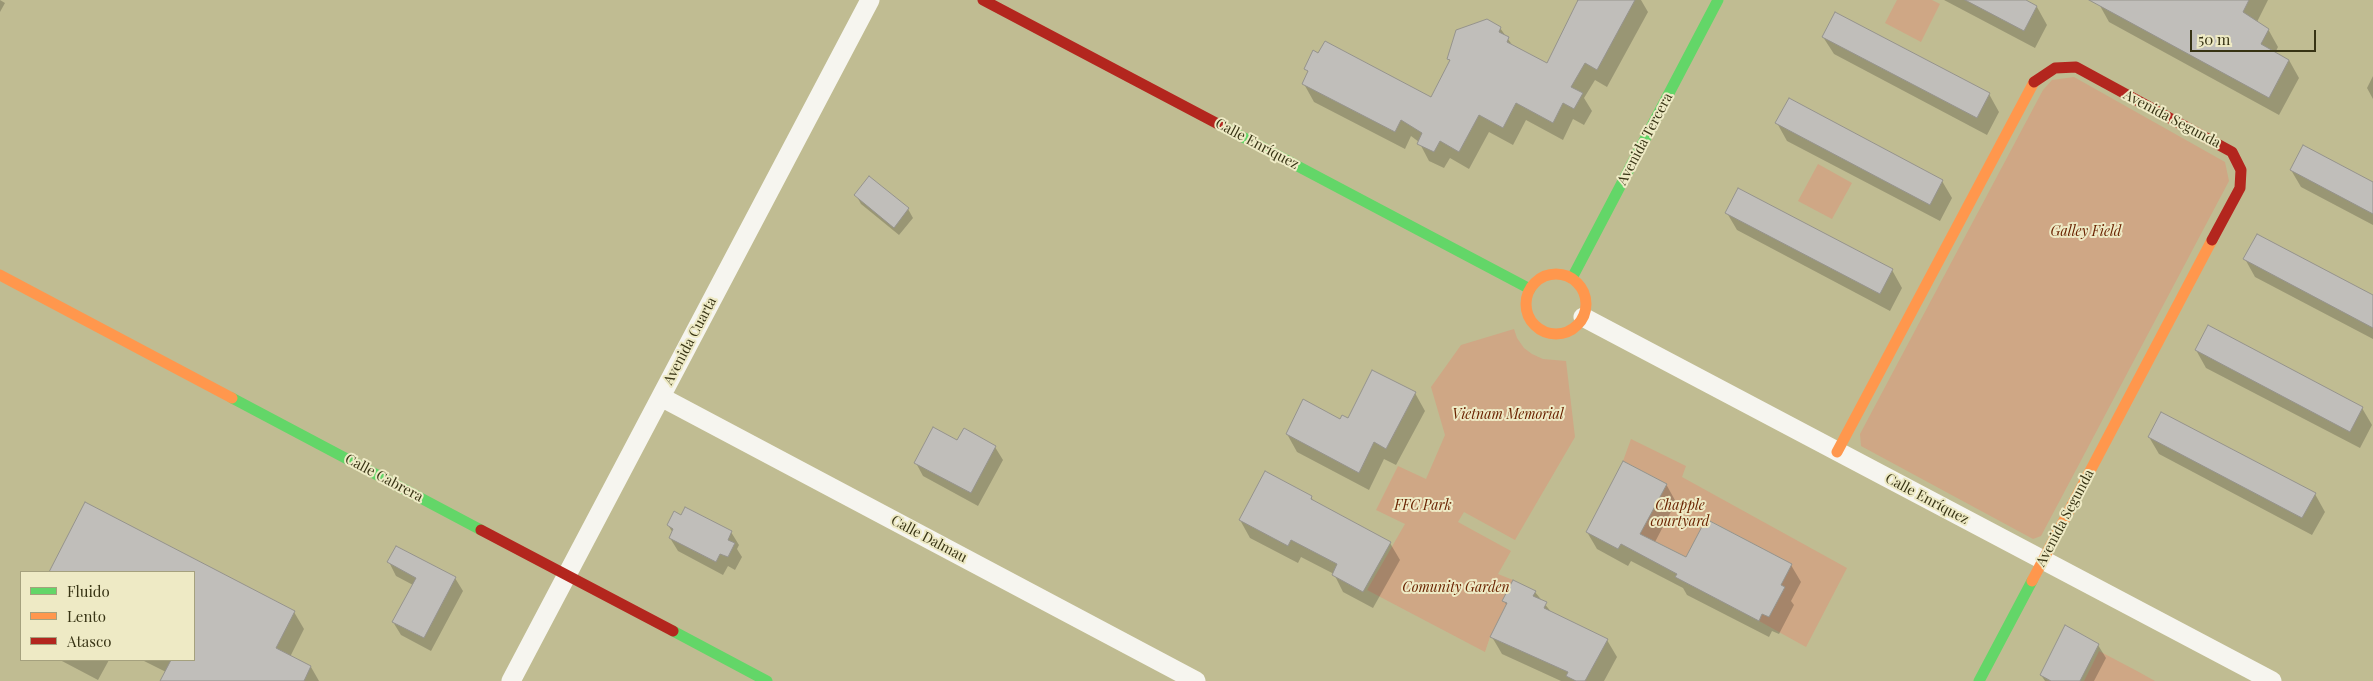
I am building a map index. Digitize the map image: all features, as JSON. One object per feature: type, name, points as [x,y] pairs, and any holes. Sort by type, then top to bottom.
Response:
[{"type":"street","name":"Avenida Cuarta","points":[[511,681],[870,0]]},
{"type":"street","name":"Calle Enríquez","points":[[983,0],[1530,289]]},
{"type":"street","name":"Avenida Tercera","points":[[1572,278],[1718,0]]},
{"type":"street","name":"Avenida Segunda","points":[[1837,452],[2036,80],[2056,68],[2076,67],[2232,152],[2241,170],[2240,188],[1979,681]]},
{"type":"street","name":"Calle Cabrera","points":[[0,275],[767,681]]},
{"type":"street","points":[[1564,275],[1572,278],[1584,292],[1586,300],[1583,317],[1569,330],[1560,333],[1542,330],[1529,316],[1526,307],[1530,289],[1545,276],[1564,275]]},
{"type":"street","name":"Calle Enríquez","points":[[1583,317],[2272,681]]},
{"type":"street","name":"Calle Dalmau","points":[[661,396],[1196,681]]},
{"type":"green space","points":[[1897,0],[1932,0],[1940,4],[1921,42],[1885,23]]},
{"type":"green space","name":"Galley Field","points":[[2074,77],[2225,162],[2229,181],[2041,536],[2033,539],[1861,446],[1860,434],[2043,90],[2052,80]]},
{"type":"green space","points":[[1818,164],[1852,183],[1832,219],[1798,201]]},
{"type":"green space","points":[[1514,329],[1517,338],[1524,348],[1532,354],[1543,359],[1566,361],[1575,437],[1515,540],[1464,512],[1458,522],[1511,551],[1498,574],[1513,580],[1502,601],[1515,607],[1490,637],[1485,652],[1367,590],[1405,524],[1376,510],[1398,466],[1426,479],[1445,435],[1431,387],[1461,345]]},
{"type":"green space","name":"Chapple courtyard","points":[[1631,439],[1686,466],[1682,477],[1847,568],[1806,647],[1759,621],[1762,614],[1769,617],[1784,587],[1781,585],[1791,564],[1707,519],[1686,557],[1640,534],[1667,484],[1623,461]]},
{"type":"green space","points":[[2099,651],[2137,671],[2155,681],[2084,681]]},
{"type":"building","points":[[1578,0],[1635,0],[1597,70],[1585,63],[1571,87],[1583,93],[1574,109],[1563,103],[1553,123],[1516,103],[1503,128],[1479,115],[1459,152],[1440,141],[1434,152],[1417,144],[1422,133],[1401,120],[1395,132],[1302,84],[1308,71],[1304,69],[1313,50],[1318,53],[1325,41],[1431,97],[1450,60],[1447,59],[1456,30],[1487,19],[1501,27],[1499,32],[1509,37],[1507,42],[1547,63]]},
{"type":"building","points":[[1965,0],[2026,0],[2037,6],[2024,31]]},
{"type":"building","points":[[2089,0],[2249,0],[2243,12],[2269,29],[2261,44],[2289,60],[2269,98]]},
{"type":"building","points":[[1835,12],[1990,93],[1977,118],[1822,37]]},
{"type":"building","points":[[1789,98],[1943,180],[1930,205],[1775,123]]},
{"type":"building","points":[[2303,145],[2373,182],[2373,214],[2290,170]]},
{"type":"building","points":[[869,176],[909,208],[894,228],[854,195]]},
{"type":"building","points":[[1738,188],[1893,269],[1880,294],[1725,213]]},
{"type":"building","points":[[2257,234],[2373,295],[2373,328],[2243,259]]},
{"type":"building","points":[[2208,325],[2363,407],[2350,432],[2195,350]]},
{"type":"building","points":[[1372,370],[1416,392],[1386,449],[1374,442],[1359,473],[1286,434],[1303,399],[1340,419],[1342,415],[1348,418]]},
{"type":"building","points":[[2161,412],[2316,493],[2302,518],[2148,437]]},
{"type":"building","points":[[933,427],[957,440],[964,428],[996,446],[971,493],[914,463]]},
{"type":"building","points":[[1623,461],[1667,484],[1640,534],[1686,557],[1706,519],[1792,564],[1781,585],[1785,587],[1769,617],[1762,614],[1759,621],[1675,577],[1677,574],[1621,544],[1618,549],[1586,532]]},
{"type":"building","points":[[1265,471],[1312,496],[1311,499],[1391,542],[1363,592],[1332,575],[1337,564],[1291,540],[1288,546],[1239,520]]},
{"type":"building","points":[[85,502],[295,611],[276,648],[311,666],[304,681],[160,681],[170,661],[195,661],[195,571],[50,571]]},
{"type":"building","points":[[685,507],[732,531],[728,540],[735,543],[728,557],[720,554],[716,562],[669,538],[673,529],[667,525],[674,511],[681,515]]},
{"type":"building","points":[[396,546],[456,577],[424,638],[392,622],[416,578],[387,562]]},
{"type":"building","points":[[1513,580],[1536,591],[1533,596],[1547,602],[1544,608],[1608,639],[1585,681],[1576,681],[1566,676],[1568,672],[1490,637],[1507,603],[1502,601]]},
{"type":"building","points":[[2065,625],[2099,644],[2080,681],[2051,681],[2040,675]]},
{"type":"traffic: fast","points":[[1572,278],[1718,0]]},
{"type":"traffic: fast","points":[[1218,124],[1530,289]]},
{"type":"traffic: fast","points":[[232,398],[481,530]]},
{"type":"traffic: fast","points":[[1979,681],[2032,581]]},
{"type":"traffic: fast","points":[[673,631],[767,681]]},
{"type":"traffic: slow","points":[[1837,452],[2034,82]]},
{"type":"traffic: slow","points":[[2032,581],[2212,240]]},
{"type":"traffic: slow","points":[[1556,274],[1572,279],[1577,283],[1581,288],[1586,304],[1581,320],[1577,325],[1572,329],[1556,334],[1540,329],[1535,325],[1531,320],[1526,304],[1531,288],[1535,283],[1540,279],[1556,274]]},
{"type":"traffic: slow","points":[[0,275],[232,398]]},
{"type":"traffic: jam","points":[[983,0],[1218,124]]},
{"type":"traffic: jam","points":[[2034,82],[2055,68],[2076,67],[2232,152],[2241,170],[2240,188],[2212,240]]},
{"type":"traffic: jam","points":[[481,530],[673,631]]},
{"type":"park label","name":"Vietnam Memorial","points":[[1508,415]]},
{"type":"park label","name":"FFC Park","points":[[1423,506]]},
{"type":"park label","name":"Comunity Garden","points":[[1456,588]]}]
